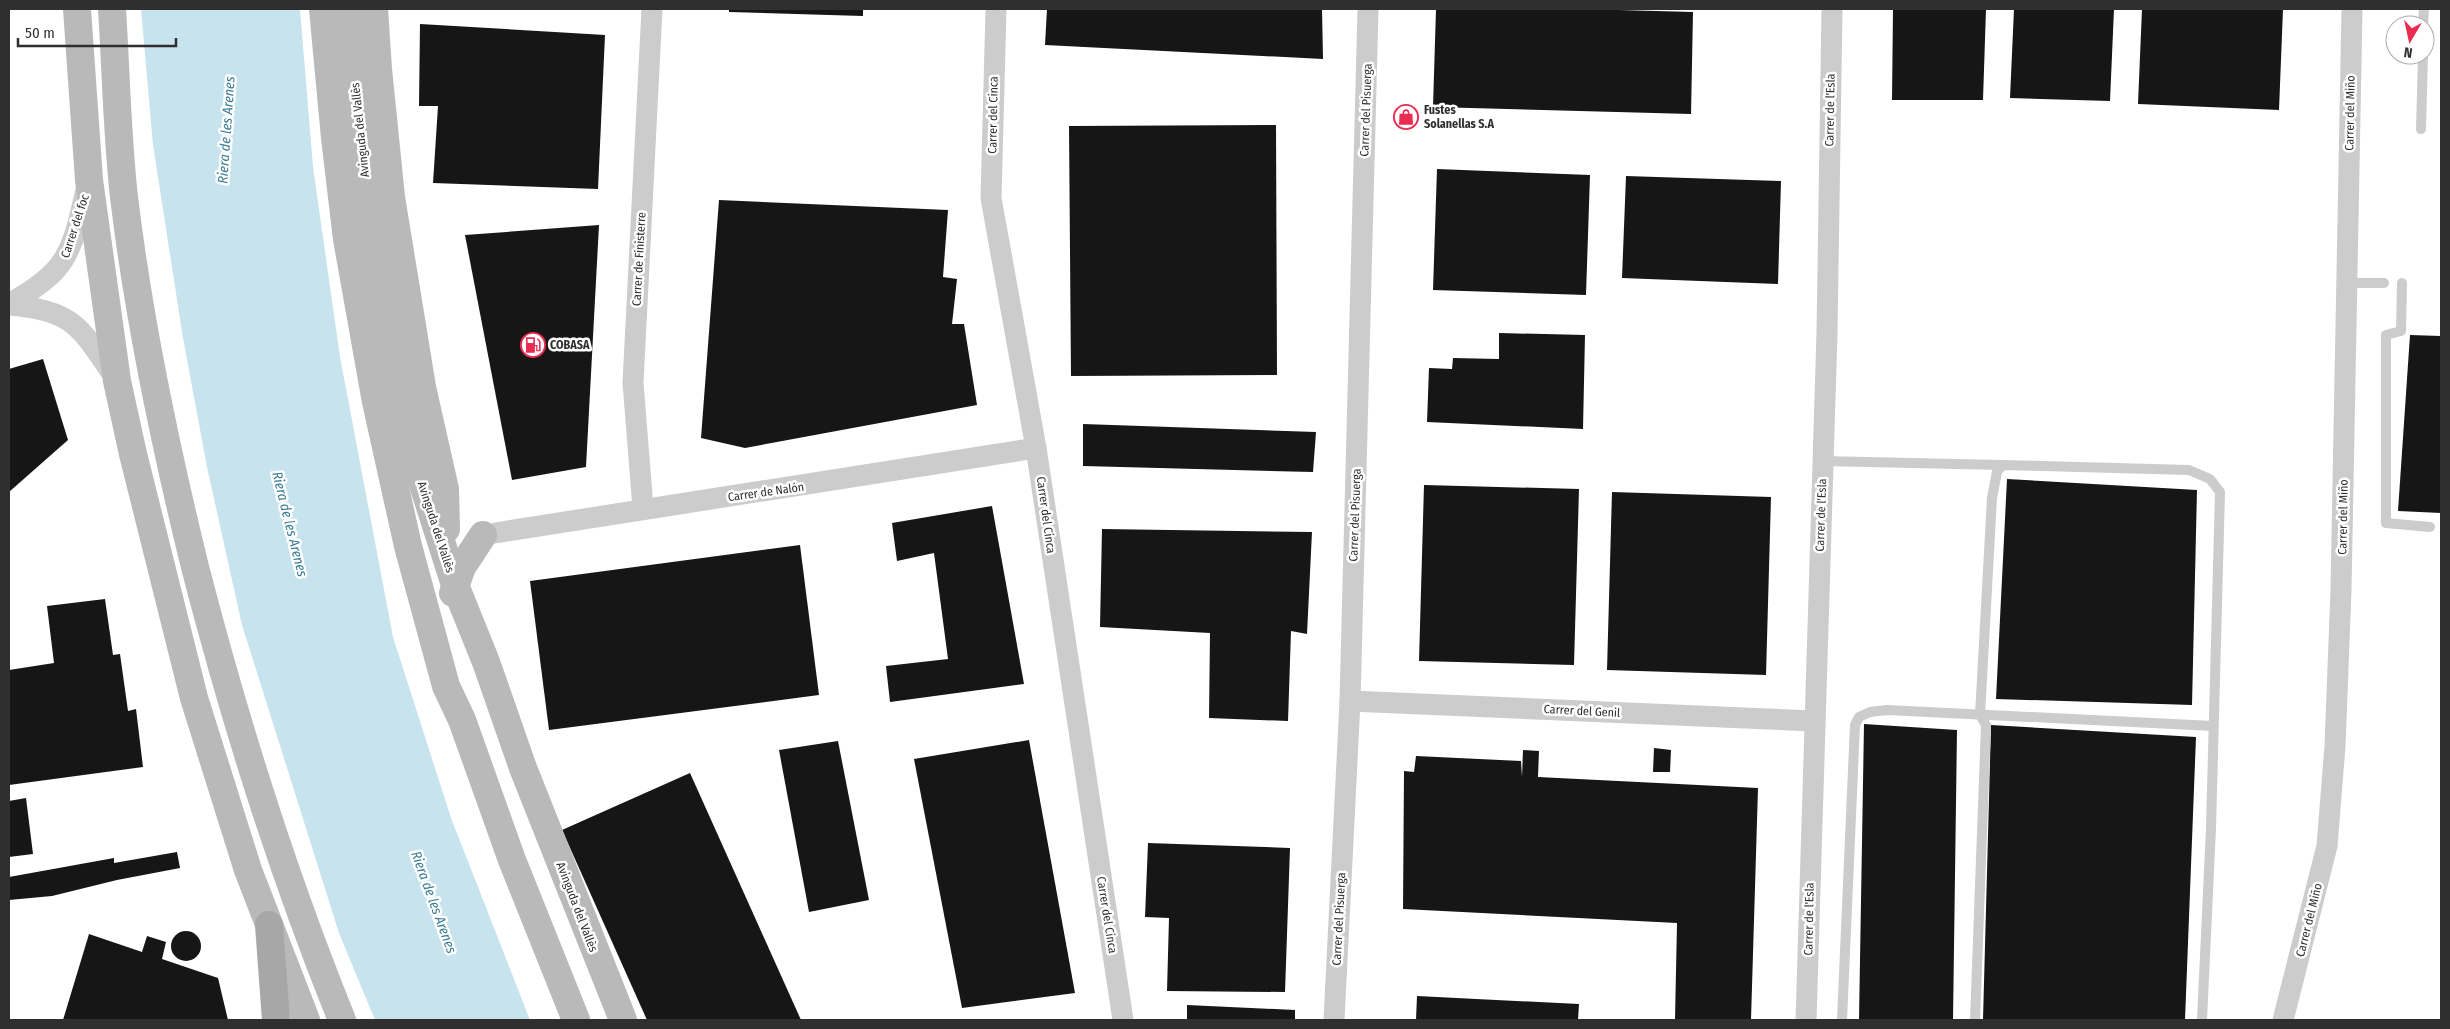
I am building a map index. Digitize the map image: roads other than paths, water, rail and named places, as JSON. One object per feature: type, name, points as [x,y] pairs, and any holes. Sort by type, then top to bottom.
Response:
[{"type":"main road","points":[[77,9],[89,180],[117,381],[194,698],[245,861],[306,1020]]},
{"type":"main road","points":[[112,9],[124,196],[144,330],[166,442],[213,637],[257,788],[301,915],[342,1020]]},
{"type":"main road","name":"Avinguda del Vallès","points":[[324,9],[334,138],[344,220],[376,402],[408,546],[446,686],[462,720],[512,860],[576,1020]]},
{"type":"main road","name":"Avinguda del Vallès","points":[[350,9],[368,202],[383,302],[409,435],[439,514],[444,550],[455,585],[486,662],[523,768],[623,1020]]},
{"type":"main road","points":[[374,9],[391,197],[422,387],[445,488],[439,514],[489,534],[462,567],[455,585],[448,614],[449,632],[461,684],[462,720]]},
{"type":"main road","points":[[269,926],[276,1020]]},
{"type":"street","name":"Carrer de Finisterre","points":[[644,508],[633,383],[652,9]]},
{"type":"street","name":"Carrer del Cinca","points":[[996,9],[991,198],[1036,448],[1123,1020]]},
{"type":"street","name":"Carrer del Pisuerga","points":[[1334,1020],[1350,701],[1368,9]]},
{"type":"street","name":"Carrer de l'Esla","points":[[1806,1020],[1822,461],[1832,9]]},
{"type":"street","name":"Carrer del Miño","points":[[2283,1020],[2327,846],[2335,746],[2341,590],[2352,9]]},
{"type":"street","name":"Carrer del foc","points":[[9,304],[37,288],[54,274],[65,260],[79,220],[89,180]]},
{"type":"street","name":"Carrer del foc","points":[[9,304],[46,310],[73,324],[92,343],[117,381]]},
{"type":"street","name":"Carrer de Nalón","points":[[489,534],[644,508],[768,492],[1036,448]]},
{"type":"street","name":"Carrer del Genil","points":[[1350,701],[1814,721]]},
{"type":"lane","points":[[2420,129],[2423,65]]},
{"type":"lane","points":[[2347,282],[2384,283]]},
{"type":"lane","points":[[2402,283],[2401,331],[2386,335],[2386,523],[2430,527]]},
{"type":"lane","points":[[1822,461],[2189,470],[2210,479],[2220,492],[2211,828],[2202,1020]]},
{"type":"lane","points":[[1975,1020],[1986,725],[1980,716],[1992,498],[1998,472],[2002,465]]},
{"type":"lane","points":[[1842,1020],[1854,724],[1859,717],[1887,710],[2213,726]]},
{"type":"water","name":"Riera de les Arenes","points":[[141,9],[300,9],[313,167],[340,357],[393,637],[451,818],[530,1020],[375,1020],[339,933],[242,625],[207,467],[183,338],[153,145]]},
{"type":"place","name":"Fustes Solanellas S.A","points":[[1406,117]]},
{"type":"place","name":"COBASA","points":[[533,345]]}]
